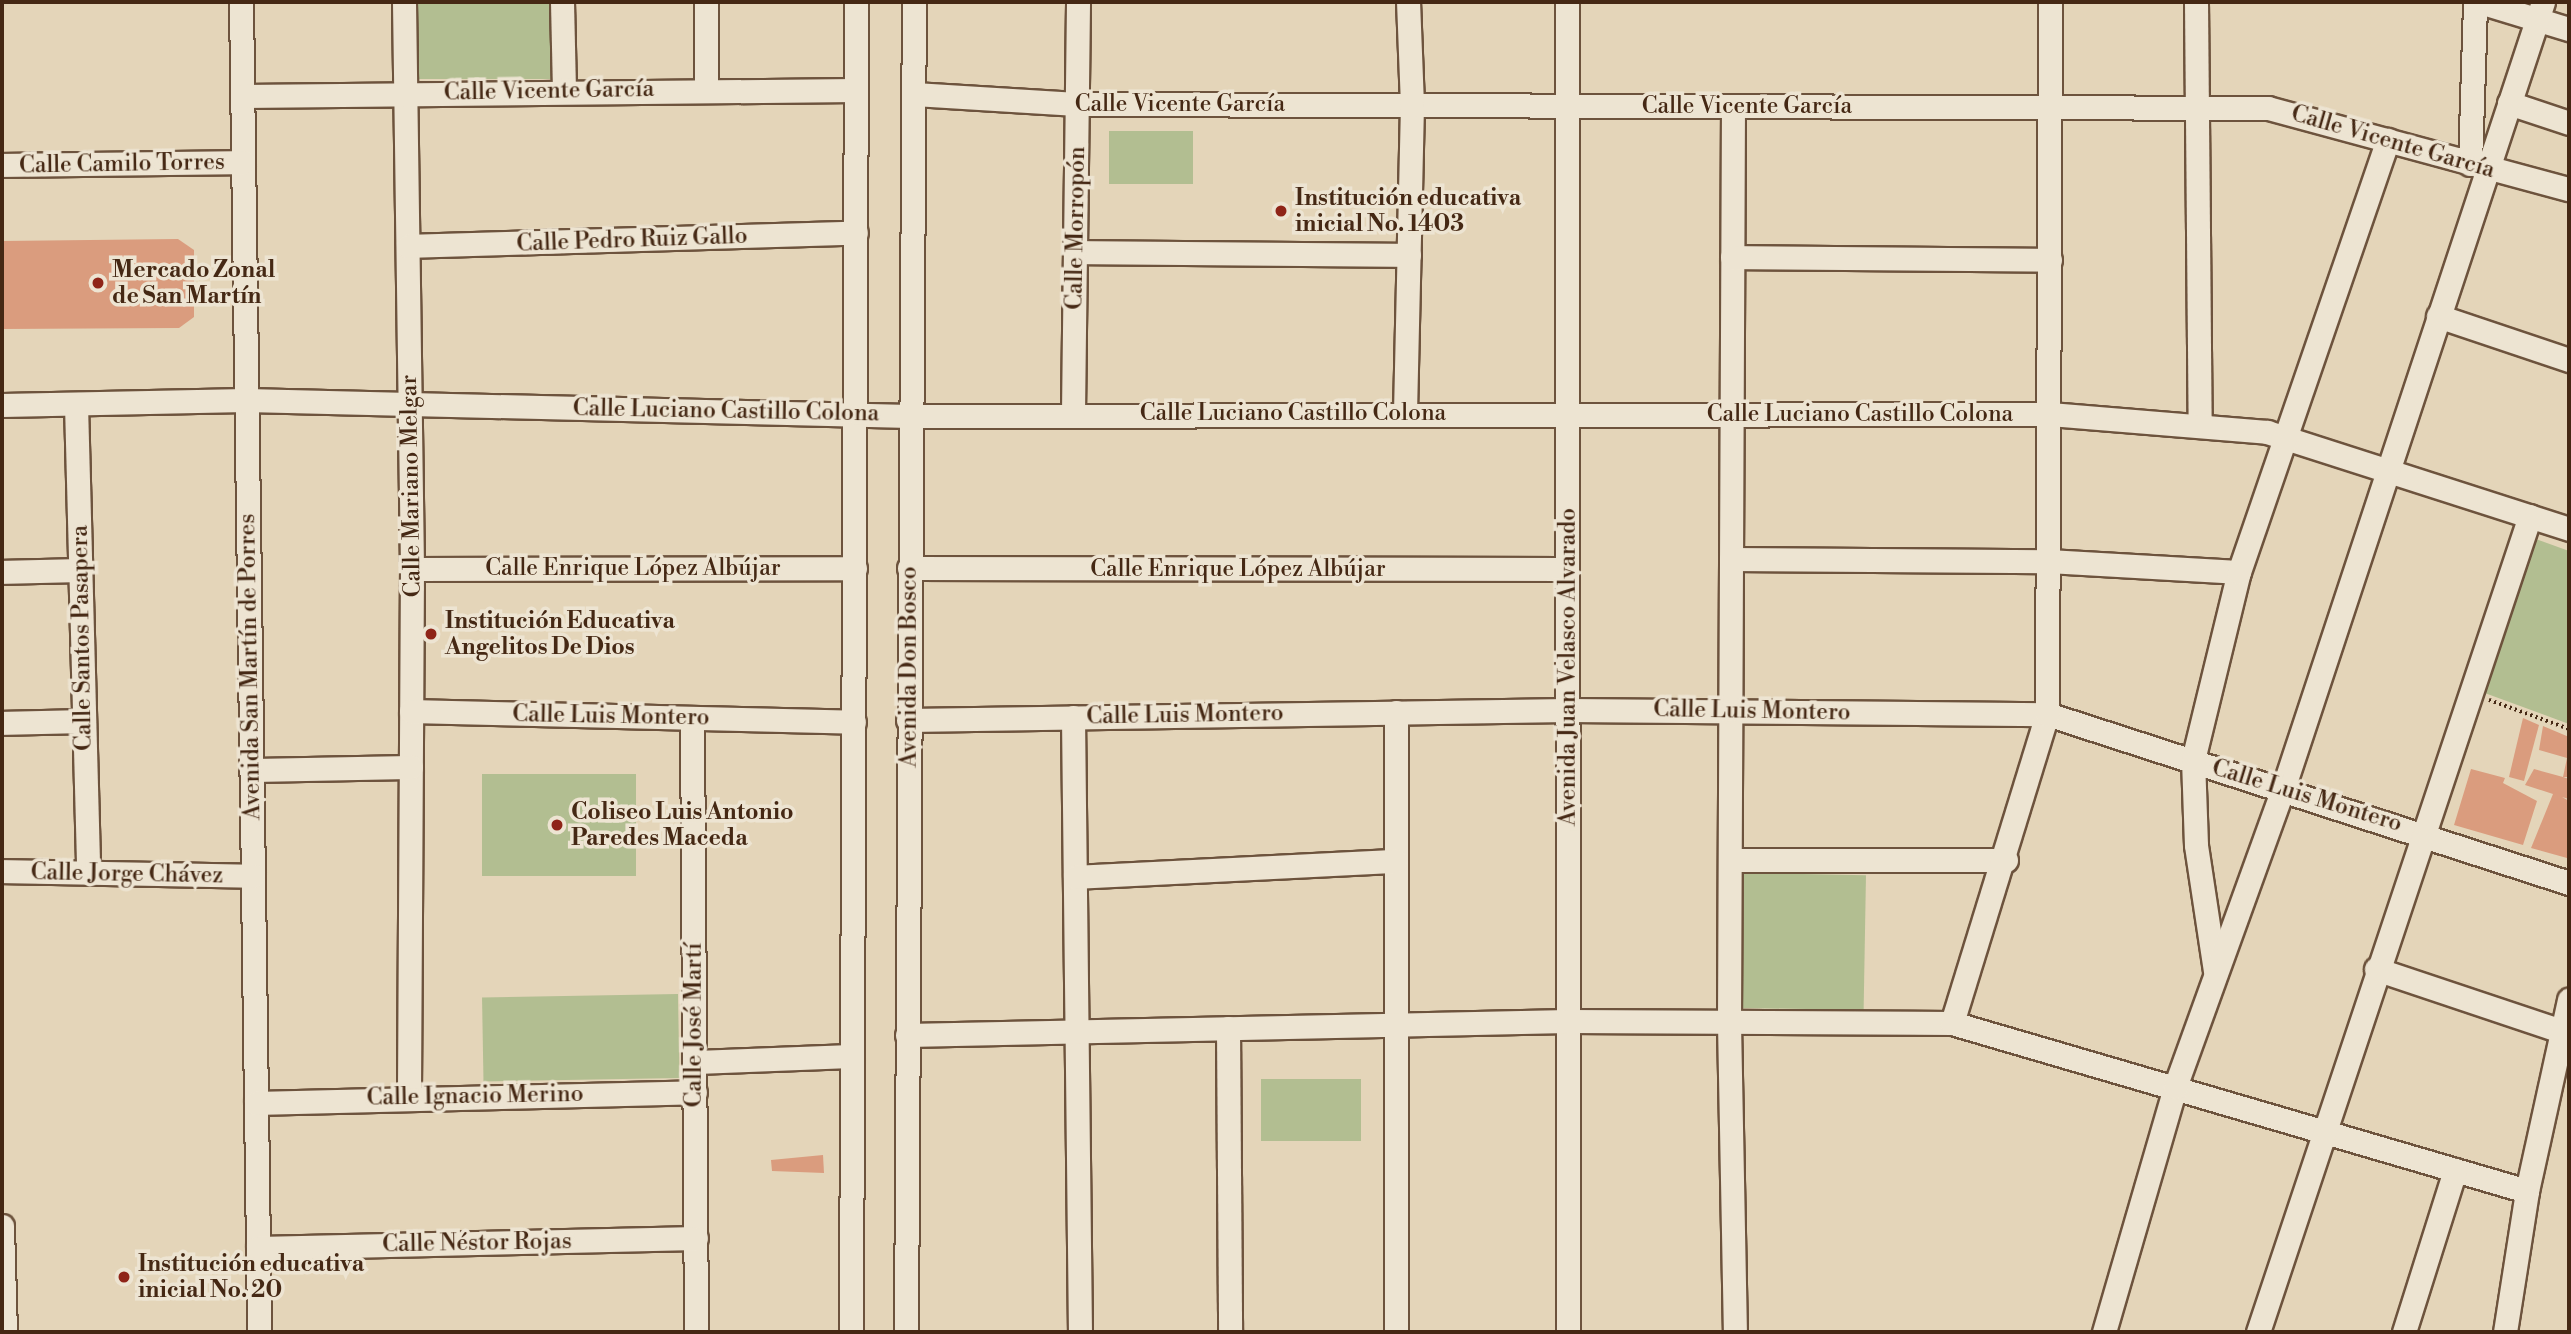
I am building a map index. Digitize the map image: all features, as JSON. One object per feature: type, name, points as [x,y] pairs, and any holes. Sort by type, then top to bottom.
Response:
[{"type":"street","name":"Avenida San Martín de Porres","points":[[241,2],[259,1332]]},
{"type":"street","name":"Calle Mariano Melgar","points":[[404,2],[412,569],[410,1096]]},
{"type":"street","points":[[562,2],[564,90]]},
{"type":"street","points":[[706,2],[706,88]]},
{"type":"street","points":[[851,1332],[856,2]]},
{"type":"street","name":"Avenida Don Bosco","points":[[906,1332],[909,416],[914,2]]},
{"type":"street","name":"Calle Morropón","points":[[1073,412],[1078,2]]},
{"type":"street","points":[[1405,414],[1412,105],[1408,2]]},
{"type":"street","name":"Avenida Juan Velasco Alvarado","points":[[1567,2],[1568,1332]]},
{"type":"street","points":[[1952,1023],[2006,860],[2047,714],[2052,108],[2050,2]]},
{"type":"street","points":[[2196,2],[2200,424]]},
{"type":"street","points":[[2478,167],[2477,2],[2541,10],[2569,29]]},
{"type":"street","points":[[2104,1332],[2175,1087],[2283,789],[2385,470],[2438,316],[2478,167],[2509,103],[2541,10]]},
{"type":"street","name":"Calle Vicente García","points":[[242,96],[706,88],[856,90]]},
{"type":"street","name":"Calle Vicente García","points":[[914,94],[1077,104],[2268,108],[2478,167],[2569,188]]},
{"type":"street","points":[[2509,103],[2569,123]]},
{"type":"street","points":[[1733,106],[1730,1023],[1735,1332]]},
{"type":"street","points":[[2216,975],[2196,845],[2193,760],[2239,572],[2282,437],[2388,140]]},
{"type":"street","name":"Calle Camilo Torres","points":[[2,165],[243,162]]},
{"type":"street","name":"Calle Pedro Ruiz Gallo","points":[[408,246],[856,233]]},
{"type":"street","points":[[1076,252],[1409,255]]},
{"type":"street","points":[[1732,257],[2050,260]]},
{"type":"street","points":[[2438,316],[2569,360]]},
{"type":"street","name":"Calle Luciano Castillo Colona","points":[[2,405],[246,400],[909,416],[1073,412],[2049,414],[2200,424],[2282,437],[2569,529]]},
{"type":"street","name":"Calle Santos Pasapera","points":[[76,404],[88,873]]},
{"type":"street","points":[[2258,1332],[2376,969],[2425,833],[2530,516]]},
{"type":"street","points":[[1731,559],[2048,561],[2239,572]]},
{"type":"street","name":"Calle Enrique López Albújar","points":[[412,569],[855,568]]},
{"type":"street","name":"Calle Enrique López Albújar","points":[[909,568],[1567,569]]},
{"type":"street","points":[[2,572],[80,570]]},
{"type":"street","name":"Calle Luis Montero","points":[[908,720],[1568,709],[2047,714],[2425,833],[2569,883]]},
{"type":"street","name":"Calle Luis Montero","points":[[411,711],[854,722]]},
{"type":"street","points":[[1396,712],[1396,1332]]},
{"type":"street","points":[[1073,717],[1080,1332]]},
{"type":"street","name":"Calle José Martí","points":[[692,718],[696,1332]]},
{"type":"street","points":[[2,723],[84,721]]},
{"type":"street","points":[[251,770],[411,767]]},
{"type":"street","points":[[1731,860],[2006,860]]},
{"type":"street","points":[[1074,877],[1396,861]]},
{"type":"street","name":"Calle Jorge Chávez","points":[[2,871],[253,877]]},
{"type":"street","points":[[2376,969],[2564,1032]]},
{"type":"street","points":[[2505,1332],[2527,1191],[2569,1000]]},
{"type":"street","points":[[907,1035],[1568,1021],[1952,1023],[2527,1191]]},
{"type":"street","points":[[1228,1028],[1230,1332]]},
{"type":"street","points":[[695,1062],[852,1056]]},
{"type":"street","name":"Calle Ignacio Merino","points":[[256,1103],[410,1096],[695,1092]]},
{"type":"street","points":[[2404,1332],[2455,1170]]},
{"type":"street","points":[[2,1226],[5,1332]]},
{"type":"street","name":"Calle Néstor Rojas","points":[[258,1248],[696,1238]]},
{"type":"path","points":[[2471,694],[2569,729]]},
{"type":"green space","points":[[413,2],[557,2],[557,79],[413,79]]},
{"type":"green space","points":[[1109,131],[1193,131],[1193,184],[1109,184]]},
{"type":"green space","points":[[2533,538],[2569,551],[2569,724],[2482,692]]},
{"type":"green space","name":"Coliseo Luis Antonio Paredes Maceda","points":[[482,774],[636,774],[636,876],[482,876]]},
{"type":"green space","points":[[1744,873],[1866,875],[1864,1010],[1742,1008]]},
{"type":"green space","points":[[678,994],[679,1078],[483,1081],[482,997]]},
{"type":"green space","points":[[1261,1079],[1361,1079],[1361,1141],[1261,1141]]},
{"type":"building","name":"Mercado Zonal de San Martín","points":[[178,239],[194,250],[194,317],[179,328],[2,329],[2,241]]},
{"type":"building","points":[[2523,718],[2539,725],[2524,781],[2509,777]]},
{"type":"building","points":[[2543,726],[2569,737],[2569,777],[2563,777],[2567,758],[2539,750]]},
{"type":"building","points":[[2471,769],[2505,778],[2503,783],[2537,801],[2523,845],[2454,825]]},
{"type":"building","points":[[2534,769],[2569,779],[2569,799],[2562,797],[2569,801],[2567,858],[2531,848],[2553,794],[2525,785]]},
{"type":"building","points":[[823,1155],[824,1173],[772,1171],[771,1160]]},
{"type":"place","name":"Institución educativa inicial No. 1403","points":[[1281,211]]},
{"type":"place","name":"Mercado Zonal de San Martín","points":[[98,283]]},
{"type":"place","name":"Institución Educativa Angelitos De Dios","points":[[431,634]]},
{"type":"place","name":"Coliseo Luis Antonio Paredes Maceda","points":[[557,825]]},
{"type":"place","name":"Institución educativa inicial No. 20","points":[[124,1277]]}]
